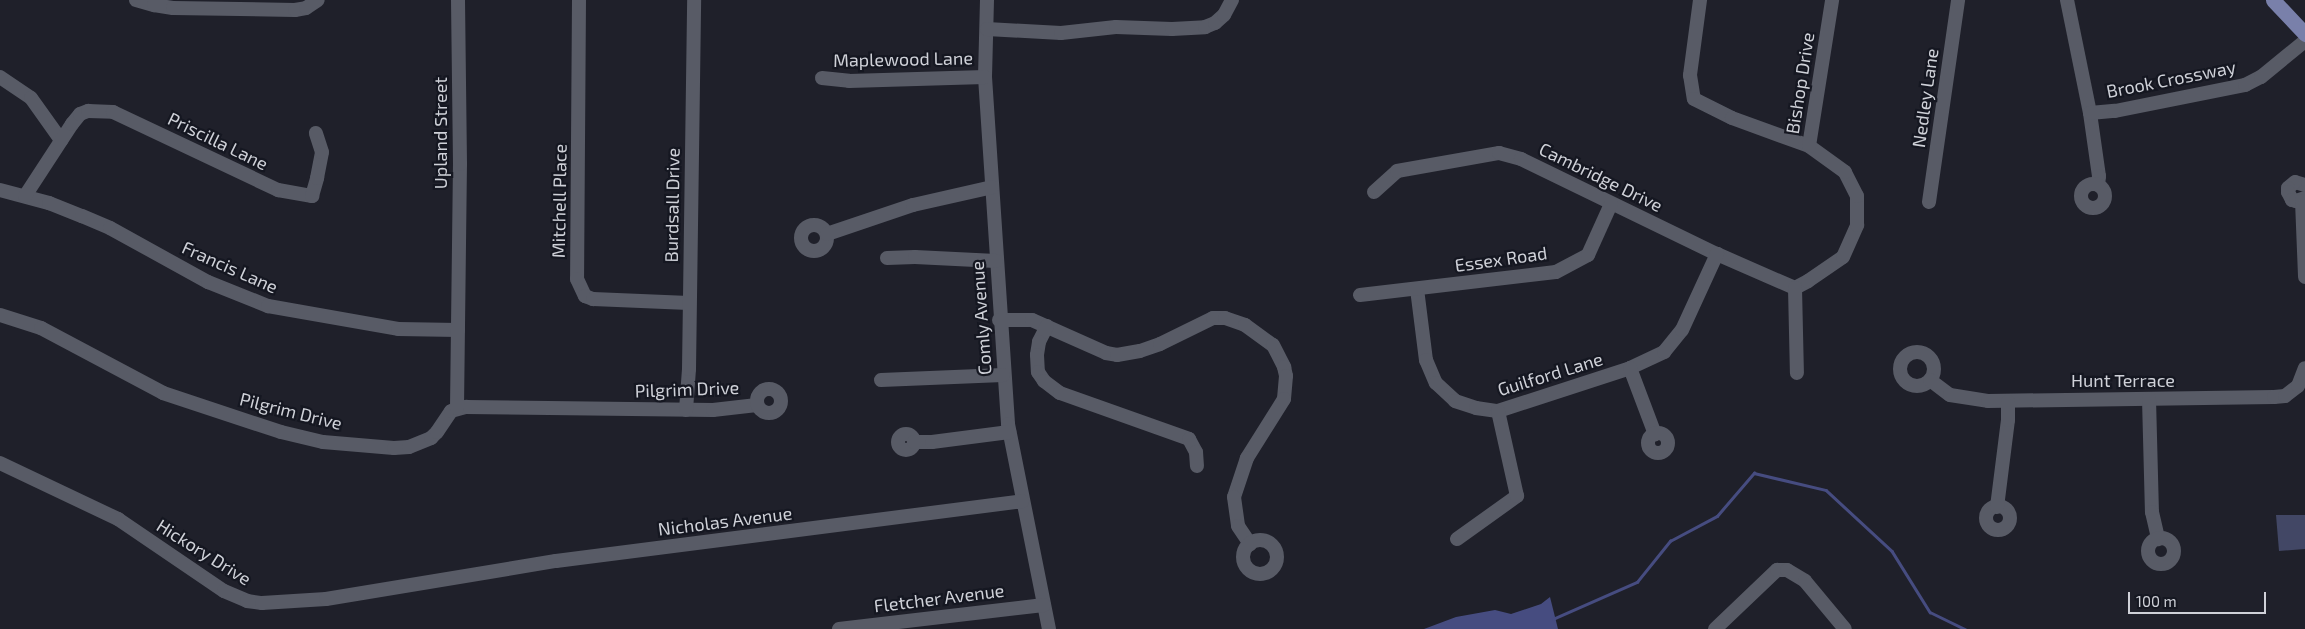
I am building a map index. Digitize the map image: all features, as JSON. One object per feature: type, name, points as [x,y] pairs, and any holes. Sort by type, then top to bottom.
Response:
[{"type":"main road","points":[[2273,0],[2305,34]]},
{"type":"street","points":[[136,0],[154,6],[174,8],[295,10],[306,8],[318,0]]},
{"type":"street","name":"Upland Street","points":[[457,408],[459,266],[458,0]]},
{"type":"street","name":"Mitchell Place","points":[[580,0],[577,279],[585,296],[593,299],[689,303]]},
{"type":"street","name":"Burdsall Drive","points":[[686,410],[689,368],[694,0]]},
{"type":"street","name":"Comly Avenue","points":[[987,0],[985,77],[1003,375],[1009,432],[1049,629]]},
{"type":"street","points":[[987,29],[1061,33],[1116,27],[1172,29],[1205,27],[1215,23],[1224,15],[1232,0]]},
{"type":"street","points":[[1700,0],[1690,75],[1694,99],[1732,118],[1809,146]]},
{"type":"street","name":"Bishop Drive","points":[[1794,288],[1808,281],[1843,257],[1857,225],[1857,196],[1845,172],[1809,146],[1832,0]]},
{"type":"street","name":"Nedley Lane","points":[[1929,202],[1958,0]]},
{"type":"street","points":[[2067,0],[2090,112],[2099,176],[2098,185]]},
{"type":"street","name":"Brook Crossway","points":[[2090,112],[2115,111],[2245,85],[2261,77],[2305,41]]},
{"type":"street","points":[[0,77],[31,98],[61,140],[25,196]]},
{"type":"street","name":"Maplewood Lane","points":[[822,78],[848,81],[985,77]]},
{"type":"street","name":"Priscilla Lane","points":[[61,140],[80,114],[94,109],[104,110],[142,125],[278,190],[312,196],[318,178],[322,152],[316,133]]},
{"type":"street","name":"Cambridge Drive","points":[[1374,192],[1397,171],[1499,153],[1521,159],[1611,204],[1794,288]]},
{"type":"street","points":[[2305,185],[2295,182],[2288,188],[2288,196],[2292,200],[2303,199],[2305,277]]},
{"type":"street","points":[[827,234],[913,205],[992,187]]},
{"type":"street","name":"Francis Lane","points":[[0,190],[25,196],[110,228],[208,282],[268,306],[398,329],[458,330]]},
{"type":"street","name":"Essex Road","points":[[1360,295],[1556,272],[1588,255],[1611,204]]},
{"type":"street","name":"Guilford Lane","points":[[1417,289],[1426,360],[1436,383],[1455,401],[1476,408],[1498,411],[1630,368],[1664,352],[1682,330],[1717,254]]},
{"type":"street","points":[[888,258],[915,257],[996,261]]},
{"type":"street","points":[[1794,288],[1798,373]]},
{"type":"street","name":"Pilgrim Drive","points":[[0,315],[41,328],[163,393],[281,432],[323,442],[394,448],[409,447],[431,438],[451,411],[457,408],[713,410],[757,405]]},
{"type":"street","points":[[1000,320],[1022,319],[1047,326],[1101,351],[1117,355],[1140,351],[1160,344],[1213,318],[1224,318],[1245,325],[1272,345],[1284,367],[1286,376],[1284,399],[1247,458],[1234,497],[1238,526],[1250,544]]},
{"type":"street","points":[[1047,326],[1039,342],[1036,365],[1044,381],[1060,392],[1189,439],[1196,452],[1198,466]]},
{"type":"street","points":[[1630,368],[1655,434]]},
{"type":"street","name":"Hunt Terrace","points":[[1930,380],[1956,397],[2008,402],[2071,399],[2285,396],[2302,381],[2305,368]]},
{"type":"street","points":[[881,380],[1003,375]]},
{"type":"street","points":[[2149,399],[2152,512],[2158,539]]},
{"type":"street","points":[[1997,507],[2008,420],[2008,402]]},
{"type":"street","points":[[1457,539],[1517,496],[1498,411]]},
{"type":"street","points":[[914,442],[932,442],[1009,432]]},
{"type":"street","name":"Hickory Drive","points":[[0,463],[118,519],[224,591],[247,601],[262,603],[326,600],[433,580]]},
{"type":"street","name":"Nicholas Avenue","points":[[433,580],[556,561],[1022,501]]},
{"type":"street","points":[[1715,629],[1777,570],[1787,570],[1805,581],[1844,629]]},
{"type":"street","name":"Fletcher Avenue","points":[[839,629],[1044,604]]},
{"type":"shaded area","points":[[2276,515],[2305,515],[2305,549],[2279,551]]},
{"type":"water","points":[[1550,597],[1558,629],[1424,629],[1456,617],[1495,610],[1511,614],[1541,604]]},
{"type":"waterway","points":[[1553,619],[1637,582],[1670,541],[1717,516],[1754,473],[1826,490],[1892,551],[1930,612],[1965,629]]}]
